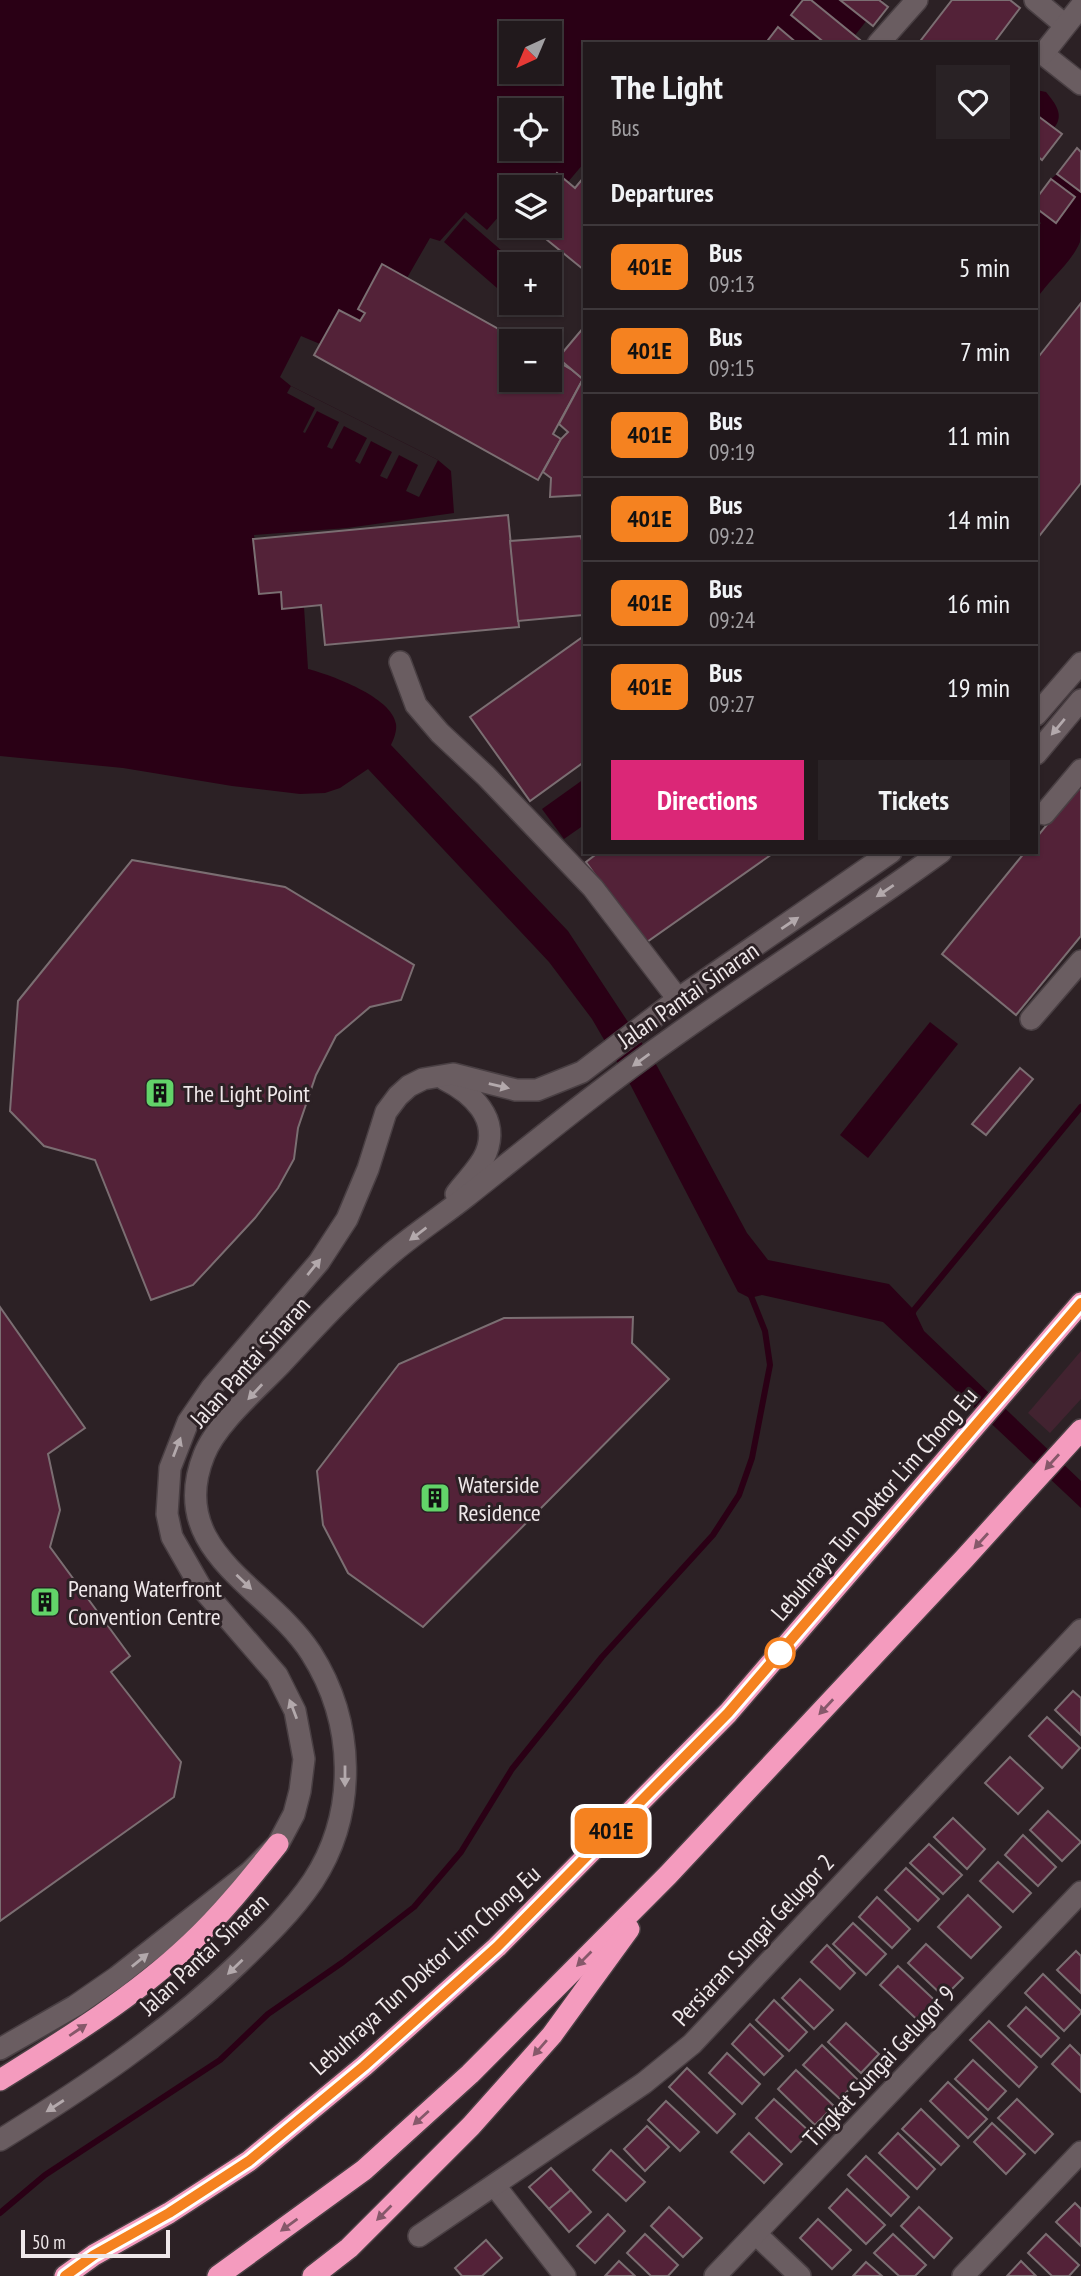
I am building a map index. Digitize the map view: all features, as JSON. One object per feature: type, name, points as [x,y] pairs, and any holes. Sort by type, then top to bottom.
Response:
[{"type":"highway","name":"Lebuhraya Tun Doktor Lim Chong Eu","points":[[65,2276],[94,2255],[169,2213],[249,2161],[364,2066],[497,1947],[728,1713],[1081,1303]]},
{"type":"highway","points":[[218,2276],[364,2170],[470,2074],[668,1875],[1079,1432]]},
{"type":"highway","points":[[0,2080],[80,2029],[143,1984],[190,1944],[231,1903],[278,1844]]},
{"type":"highway","points":[[313,2276],[349,2248],[471,2126],[552,2035],[668,1875]]},
{"type":"highway","points":[[49,2276],[94,2255]]},
{"type":"street","points":[[880,42],[917,0]]},
{"type":"street","points":[[1035,0],[1065,25]]},
{"type":"street","points":[[1081,6],[1039,54],[1081,84]]},
{"type":"street","points":[[400,662],[416,705],[440,733],[486,776],[593,888],[678,999]]},
{"type":"street","points":[[1038,713],[1081,663]]},
{"type":"street","points":[[1038,752],[1081,700]]},
{"type":"street","points":[[1044,814],[1081,770]]},
{"type":"street","name":"Jalan Pantai Sinaran","points":[[0,2049],[75,2006],[117,1977],[250,1872],[278,1844],[294,1814],[304,1759],[295,1711],[278,1675],[200,1586],[172,1536],[167,1514],[170,1468],[188,1422],[212,1387],[319,1262],[347,1219],[368,1169],[386,1112],[398,1096],[422,1079],[453,1074],[516,1090],[537,1090],[582,1072],[678,999],[888,854]]},
{"type":"street","name":"Jalan Pantai Sinaran","points":[[0,2140],[118,2065],[206,1995],[287,1915],[314,1879],[334,1839],[341,1816],[346,1787],[345,1751],[332,1696],[310,1652],[282,1619],[213,1551],[202,1530],[197,1504],[199,1470],[206,1448],[223,1425],[334,1308],[394,1252],[675,1035],[938,854]]},
{"type":"street","points":[[1031,1019],[1081,961]]},
{"type":"street","name":"Jalan Pantai Sinaran","points":[[439,1077],[458,1086],[482,1108],[488,1122],[490,1138],[486,1154],[440,1217]]},
{"type":"street","name":"Persiaran Sungai Gelugor 2","points":[[419,2236],[644,2082],[692,2044],[1081,1630]]},
{"type":"street","name":"Tingkat Sungai Gelugor 9","points":[[715,2276],[1081,1892]]},
{"type":"street","points":[[963,2276],[1081,2152]]},
{"type":"street","points":[[495,2186],[565,2276]]},
{"type":"street","points":[[756,2234],[800,2276]]},
{"type":"shaded area","points":[[0,0],[883,0],[850,42],[583,42],[583,164],[568,182],[557,173],[499,175],[499,216],[487,230],[466,212],[440,241],[430,238],[407,278],[358,309],[365,313],[360,321],[339,310],[320,344],[301,336],[280,377],[291,386],[438,460],[451,471],[454,513],[347,528],[254,535],[259,593],[281,592],[283,609],[304,607],[308,669],[359,689],[384,705],[396,724],[391,745],[568,931],[657,1066],[747,1233],[768,1260],[889,1284],[914,1310],[924,1331],[1081,1481],[1081,1508],[883,1322],[762,1295],[750,1298],[738,1292],[631,1086],[592,1019],[549,962],[368,769],[340,788],[325,793],[300,794],[123,768],[0,756]]},
{"type":"shaded area","points":[[1038,90],[1046,92],[1058,109],[1059,118],[1054,128],[1038,116]]},
{"type":"shaded area","points":[[1057,174],[1081,192],[1080,242],[1071,258],[1038,297],[1038,227],[1041,223],[1038,221],[1038,209],[1056,222],[1075,197],[1051,179]]},
{"type":"shaded area","points":[[464,218],[503,252],[499,252],[499,290],[444,242]]},
{"type":"shaded area","points":[[583,780],[583,826],[564,839],[542,809]]},
{"type":"shaded area","points":[[930,1022],[958,1044],[868,1158],[840,1135]]},
{"type":"shaded area","points":[[1081,1351],[1081,1399],[1050,1433],[1028,1413]]},
{"type":"pier","points":[[291,386],[438,460],[419,497],[406,491],[418,465],[399,455],[387,479],[380,476],[392,452],[371,441],[360,464],[355,461],[367,438],[344,426],[332,449],[327,447],[339,422],[317,411],[305,433],[303,432],[315,408],[287,393]]},
{"type":"building","points":[[803,0],[811,0],[860,40],[824,42],[791,15]]},
{"type":"building","points":[[840,0],[879,0],[888,7],[873,26]]},
{"type":"building","points":[[952,0],[1010,0],[1020,8],[994,42],[920,42]]},
{"type":"building","points":[[778,27],[796,42],[767,42]]},
{"type":"building","points":[[1038,116],[1062,134],[1042,160],[1038,157]]},
{"type":"building","points":[[1077,148],[1081,152],[1081,192],[1057,174]]},
{"type":"building","points":[[562,177],[575,188],[583,178],[583,269],[545,238],[562,238]]},
{"type":"building","points":[[1051,179],[1075,197],[1056,223],[1038,210],[1038,196]]},
{"type":"building","points":[[382,264],[499,329],[499,392],[562,392],[562,364],[583,379],[553,434],[561,439],[538,480],[314,355],[339,310],[360,321],[365,313],[358,309]]},
{"type":"building","points":[[1081,303],[1081,483],[1038,537],[1038,357]]},
{"type":"building","points":[[583,328],[583,379],[562,361],[562,353]]},
{"type":"building","points":[[583,379],[583,495],[550,497],[551,478],[543,472],[561,439],[568,432],[559,424]]},
{"type":"building","points":[[508,515],[519,627],[325,645],[321,605],[282,609],[281,592],[259,594],[253,539]]},
{"type":"building","points":[[581,536],[583,615],[518,621],[510,541]]},
{"type":"building","points":[[583,637],[583,763],[530,801],[470,717]]},
{"type":"building","points":[[1081,783],[1081,936],[1016,1015],[942,954],[1023,854],[1038,854],[1038,836]]},
{"type":"building","points":[[596,854],[772,854],[644,944],[586,862]]},
{"type":"building","name":"The Light Point","points":[[132,860],[285,887],[414,965],[401,1000],[370,1007],[336,1036],[316,1075],[298,1128],[294,1159],[278,1188],[255,1218],[193,1285],[151,1300],[95,1160],[44,1146],[10,1111],[18,1001]]},
{"type":"building","points":[[1020,1068],[1033,1079],[986,1135],[972,1124]]},
{"type":"building","name":"Penang Waterfront Convention Centre","points":[[0,1307],[85,1428],[48,1454],[60,1510],[50,1547],[130,1656],[111,1672],[181,1762],[174,1797],[0,1921]]},
{"type":"building","name":"Waterside Residence","points":[[633,1317],[632,1343],[669,1379],[423,1627],[348,1573],[323,1525],[317,1471],[399,1364],[504,1318]]},
{"type":"building","points":[[1073,1691],[1081,1698],[1081,1735],[1055,1710]]},
{"type":"building","points":[[1047,1717],[1080,1748],[1062,1768],[1029,1736]]},
{"type":"building","points":[[1010,1757],[1043,1788],[1018,1814],[985,1783]]},
{"type":"building","points":[[1048,1811],[1081,1842],[1062,1861],[1030,1830]]},
{"type":"building","points":[[953,1818],[985,1849],[967,1869],[934,1837]]},
{"type":"building","points":[[1023,1835],[1056,1867],[1038,1886],[1005,1855]]},
{"type":"building","points":[[929,1844],[962,1875],[943,1894],[910,1863]]},
{"type":"building","points":[[998,1862],[1031,1893],[1013,1912],[980,1881]]},
{"type":"building","points":[[906,1868],[939,1899],[918,1921],[885,1890]]},
{"type":"building","points":[[968,1895],[1001,1927],[971,1958],[938,1927]]},
{"type":"building","points":[[877,1897],[910,1929],[892,1948],[859,1917]]},
{"type":"building","points":[[853,1923],[886,1954],[866,1975],[833,1944]]},
{"type":"building","points":[[926,1944],[963,1978],[944,1997],[908,1963]]},
{"type":"building","points":[[827,1945],[855,1973],[840,1989],[811,1962]]},
{"type":"building","points":[[1076,1951],[1081,1956],[1081,1993],[1057,1970]]},
{"type":"building","points":[[898,1966],[943,2008],[925,2027],[880,1985]]},
{"type":"building","points":[[1043,1974],[1081,2011],[1064,2031],[1025,1993]]},
{"type":"building","points":[[800,1979],[833,2010],[814,2029],[782,1998]]},
{"type":"building","points":[[774,2000],[807,2032],[789,2051],[756,2020]]},
{"type":"building","points":[[1026,2007],[1059,2038],[1041,2057],[1008,2026]]},
{"type":"building","points":[[989,2021],[1037,2067],[1019,2087],[970,2040]]},
{"type":"building","points":[[846,2023],[879,2054],[861,2073],[828,2042]]},
{"type":"building","points":[[750,2024],[783,2056],[764,2075],[732,2044]]},
{"type":"building","points":[[822,2045],[858,2080],[840,2099],[803,2065]]},
{"type":"building","points":[[1070,2045],[1081,2056],[1081,2092],[1052,2064]]},
{"type":"building","points":[[727,2053],[760,2084],[742,2104],[709,2073]]},
{"type":"building","points":[[973,2060],[1006,2091],[988,2110],[955,2079]]},
{"type":"building","points":[[687,2068],[735,2114],[717,2133],[669,2087]]},
{"type":"building","points":[[796,2070],[834,2106],[815,2125],[778,2089]]},
{"type":"building","points":[[948,2082],[987,2119],[968,2138],[930,2101]]},
{"type":"building","points":[[774,2099],[810,2132],[791,2152],[756,2118]]},
{"type":"building","points":[[1017,2099],[1053,2134],[1035,2153],[998,2118]]},
{"type":"building","points":[[666,2101],[699,2132],[680,2151],[648,2120]]},
{"type":"building","points":[[921,2109],[959,2146],[941,2165],[902,2129]]},
{"type":"building","points":[[992,2123],[1025,2154],[1006,2174],[974,2142]]},
{"type":"building","points":[[647,2126],[669,2147],[645,2171],[624,2149]]},
{"type":"building","points":[[749,2133],[782,2164],[764,2183],[731,2152]]},
{"type":"building","points":[[898,2133],[935,2169],[917,2189],[879,2153]]},
{"type":"building","points":[[611,2150],[645,2182],[626,2201],[593,2170]]},
{"type":"building","points":[[866,2156],[909,2197],[891,2216],[848,2175]]},
{"type":"building","points":[[551,2168],[571,2190],[549,2209],[529,2187]]},
{"type":"building","points":[[847,2189],[885,2225],[866,2244],[829,2208]]},
{"type":"building","points":[[571,2190],[591,2212],[569,2232],[549,2209]]},
{"type":"building","points":[[1075,2203],[1081,2209],[1081,2246],[1056,2222]]},
{"type":"building","points":[[669,2207],[702,2238],[683,2257],[651,2226]]},
{"type":"building","points":[[919,2207],[952,2238],[934,2258],[901,2226]]},
{"type":"building","points":[[608,2214],[625,2231],[595,2263],[577,2246]]},
{"type":"building","points":[[818,2219],[851,2250],[832,2269],[800,2238]]},
{"type":"building","points":[[645,2234],[678,2265],[668,2276],[651,2276],[627,2253]]},
{"type":"building","points":[[893,2234],[926,2265],[915,2276],[899,2276],[874,2253]]},
{"type":"building","points":[[1046,2234],[1079,2265],[1069,2276],[1052,2276],[1028,2253]]},
{"type":"building","points":[[486,2240],[502,2258],[482,2276],[462,2276],[455,2268]]},
{"type":"building","points":[[619,2261],[635,2276],[605,2276]]},
{"type":"building","points":[[1021,2261],[1036,2276],[1007,2276]]},
{"type":"building","points":[[866,2262],[882,2276],[853,2276]]},
{"type":"waterway","points":[[912,1315],[1081,1107]]},
{"type":"waterway","points":[[0,2213],[45,2175],[220,2060],[268,2014],[343,1962],[414,1907],[461,1852],[512,1769],[602,1657],[713,1535],[739,1495],[752,1458],[770,1365],[765,1331],[749,1291]]},
{"type":"bus line","name":"401E","points":[[65,2276],[94,2255],[169,2213],[249,2161],[364,2066],[497,1947],[728,1713],[1081,1303]]},
{"type":"place","name":"The Light Point","points":[[160,1093]]},
{"type":"place","name":"Waterside Residence","points":[[435,1498]]},
{"type":"place","name":"Penang Waterfront Convention Centre","points":[[45,1602]]}]
